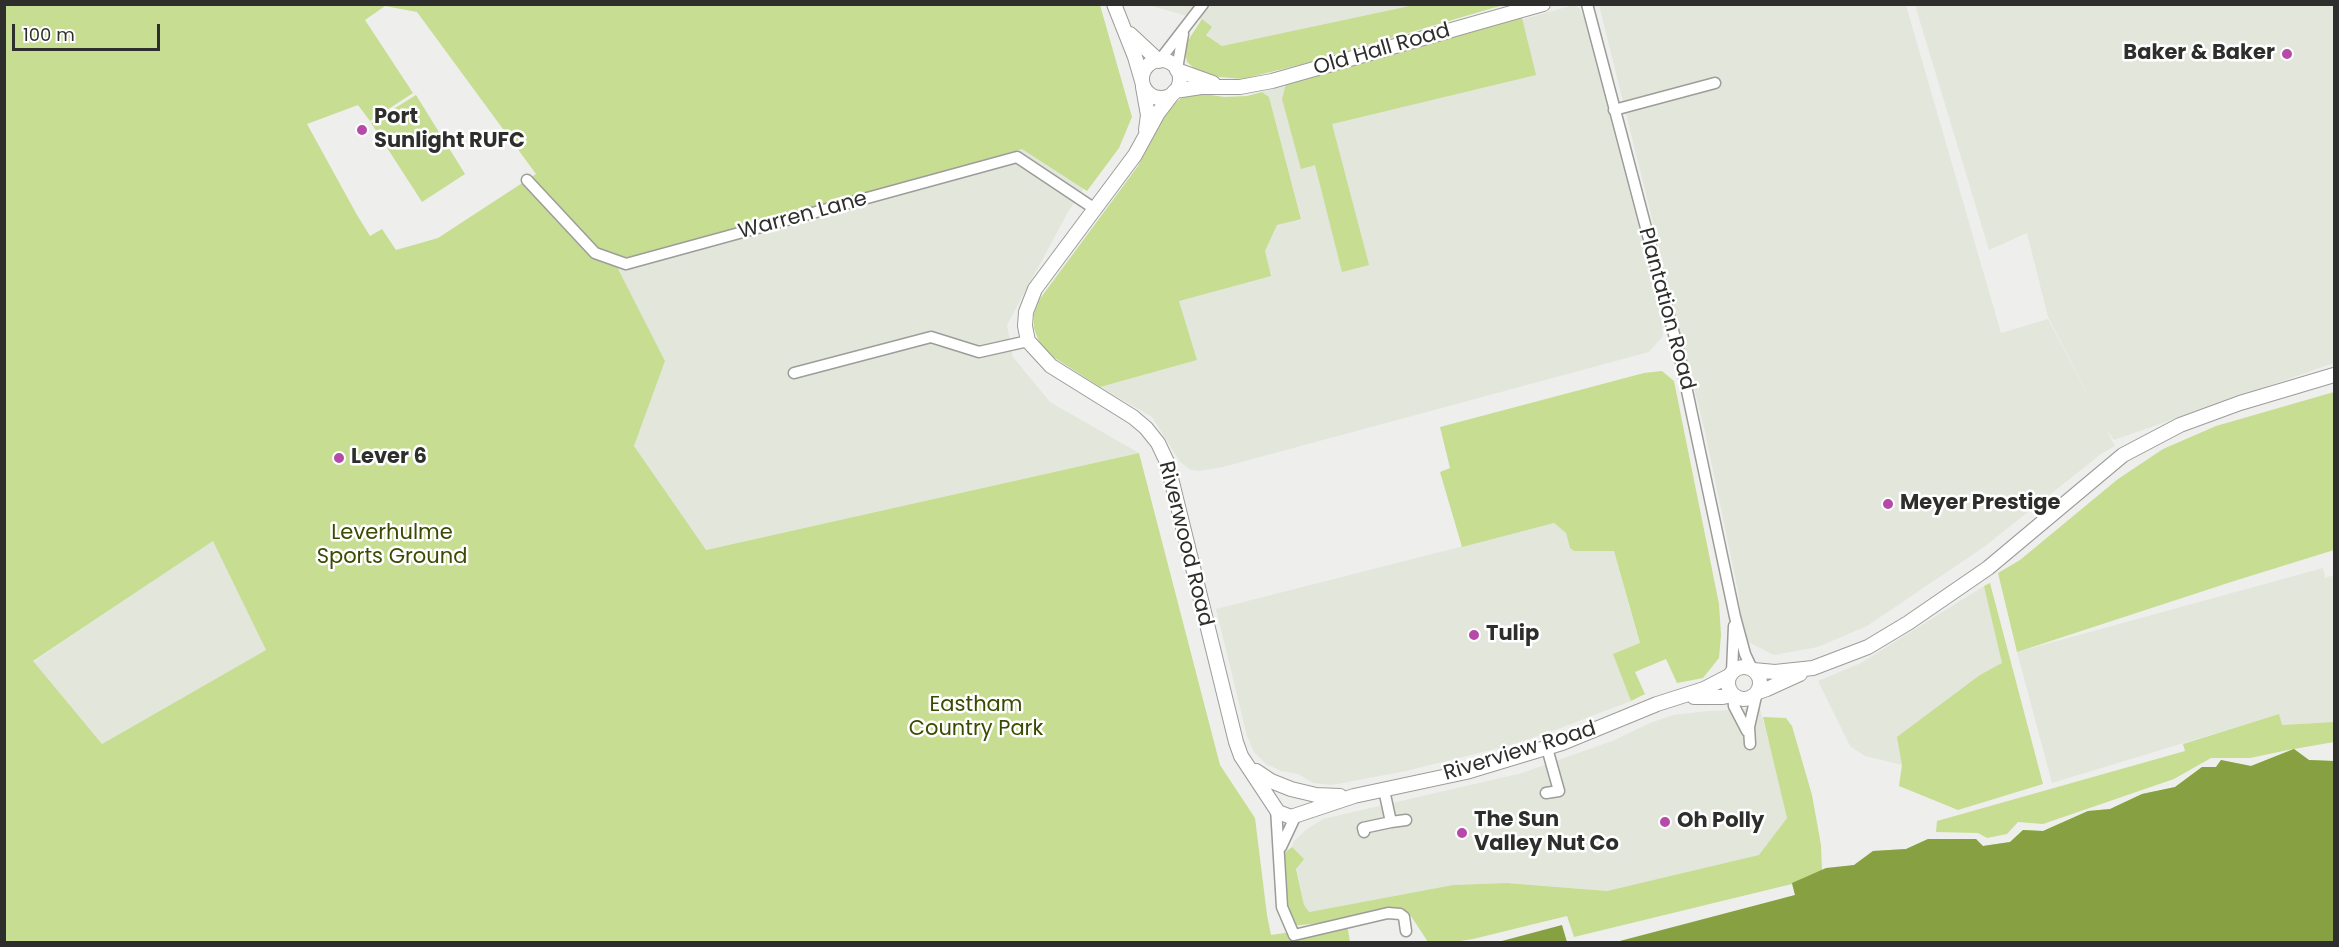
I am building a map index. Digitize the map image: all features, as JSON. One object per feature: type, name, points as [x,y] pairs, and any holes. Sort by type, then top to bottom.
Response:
[{"type":"street","points":[[1114,4],[1143,84],[1156,98],[1169,96],[1175,92]]},
{"type":"street","points":[[1145,135],[1148,116],[1142,77],[1147,66],[1159,61],[1203,4]]},
{"type":"street","name":"Old Hall Road","points":[[1175,92],[1192,87],[1240,87],[1272,81],[1543,4]]},
{"type":"street","name":"Plantation Road","points":[[1587,4],[1679,353],[1735,617],[1745,654],[1753,670]]},
{"type":"street","points":[[1122,23],[1138,43],[1159,61],[1169,63],[1177,70]]},
{"type":"street","points":[[794,374],[931,337],[979,352],[1028,341],[1025,326],[1026,312],[1035,289],[1135,155],[1161,108],[1175,92],[1179,81],[1178,53],[1186,28]]},
{"type":"street","name":"Old Hall Road","points":[[1177,70],[1221,86]]},
{"type":"street","points":[[1614,110],[1715,83]]},
{"type":"street","name":"Warren Lane","points":[[527,180],[595,253],[626,264],[1017,157],[1095,208]]},
{"type":"street","name":"Riverwood Road","points":[[1028,341],[1051,366],[1133,417],[1158,443],[1167,462],[1236,742],[1245,762],[1276,808]]},
{"type":"street","points":[[1813,668],[1775,672],[1742,667],[1730,674],[1728,687],[1737,698],[1748,699],[1757,692],[1868,647],[1913,620],[1988,568],[2124,455],[2180,424],[2240,403],[2334,375]]},
{"type":"street","name":"Plantation Road","points":[[1730,674],[1735,617]]},
{"type":"street","points":[[1733,695],[1734,706],[1749,739],[1759,678],[1753,670]]},
{"type":"street","name":"Riverview Road","points":[[1296,815],[1354,796],[1466,772],[1547,748],[1657,704],[1712,686],[1730,674]]},
{"type":"street","name":"Riverview Road","points":[[1683,696],[1733,695]]},
{"type":"street","points":[[1546,793],[1559,791],[1547,748]]},
{"type":"street","points":[[1245,762],[1271,781],[1293,790],[1303,800],[1302,809],[1296,815],[1279,856]]},
{"type":"street","points":[[1293,790],[1278,794],[1276,808],[1282,907],[1294,935],[1388,913],[1400,914],[1404,917],[1406,932]]},
{"type":"street","name":"Riverview Road","points":[[1293,790],[1316,795],[1354,796]]},
{"type":"street","points":[[1384,790],[1391,822]]},
{"type":"street","points":[[1276,808],[1282,815],[1291,817],[1296,815]]},
{"type":"street","points":[[1364,832],[1363,828],[1406,820]]},
{"type":"shaded area","points":[[1148,5],[1414,5],[1222,46],[1206,34],[1202,20]]},
{"type":"shaded area","points":[[1574,5],[1580,9],[1584,19],[1661,312],[1663,336],[1649,352],[1223,467],[1199,471],[1191,470],[1180,462],[1152,417],[1100,387],[1197,360],[1179,301],[1265,251],[1277,225],[1301,218],[1269,97],[1262,92]]},
{"type":"shaded area","points":[[1599,5],[1906,5],[2001,333],[2048,319],[2104,426],[2048,317],[2027,233],[1989,250],[1915,5],[2334,5],[2334,363],[2114,440],[2106,429],[2115,446],[2101,454],[1984,547],[1867,626],[1818,647],[1774,655],[1744,640],[1738,591],[1705,432]]},
{"type":"shaded area","points":[[1126,126],[1068,212],[1007,325],[1013,357],[1050,402],[1139,453],[705,550],[634,446],[665,361],[617,269],[640,217]]},
{"type":"shaded area","points":[[1554,523],[1566,533],[1570,548],[1574,551],[1614,551],[1640,644],[1614,654],[1631,701],[1507,746],[1406,771],[1332,785],[1313,783],[1298,774],[1281,771],[1266,764],[1254,752],[1247,736],[1216,609]]},
{"type":"shaded area","points":[[214,540],[266,650],[102,744],[33,662]]},
{"type":"shaded area","points":[[2323,568],[2325,578],[2334,575],[2334,722],[2281,725],[2279,714],[2052,783],[2017,652]]},
{"type":"shaded area","points":[[1984,586],[1993,615],[2002,662],[1902,765],[1865,756],[1850,746],[1818,681],[1861,663]]},
{"type":"shaded area","points":[[1760,709],[1787,818],[1760,855],[1607,891],[1509,883],[1453,885],[1308,912],[1304,905],[1292,847],[1294,841],[1307,829],[1323,819],[1522,773],[1612,741],[1673,715]]},
{"type":"shaded area","points":[[2294,749],[2309,760],[2334,761],[2334,942],[1616,942],[1795,895],[1792,883],[1826,868],[1854,865],[1873,851],[1906,849],[1928,839],[1976,839],[1983,846],[2010,842],[2023,830],[2043,831],[2088,811],[2110,809],[2142,794],[2175,787],[2202,767],[2216,767],[2221,760],[2251,766]]},
{"type":"shaded area","points":[[1562,925],[1567,942],[1498,942]]},
{"type":"green space","points":[[5,5],[1100,5],[1132,117],[1119,148],[1087,191],[1022,149],[621,262],[618,269],[665,361],[634,446],[706,550],[1139,453],[1220,765],[1255,818],[1271,935],[1347,924],[1350,942],[5,942]],"holes":[[[385,6],[417,12],[536,174],[438,238],[396,250],[382,229],[370,236],[307,124],[358,105],[370,121],[413,93],[365,20]],[[213,541],[266,650],[102,744],[33,661]]]},
{"type":"green space","points":[[1414,5],[1503,5],[1303,64],[1242,79],[1220,77],[1195,69],[1187,62],[1185,52],[1187,42],[1202,19],[1212,27],[1206,35],[1222,46]]},
{"type":"green space","points":[[1522,18],[1536,75],[1332,124],[1369,265],[1342,272],[1315,165],[1301,169],[1282,99],[1286,84]]},
{"type":"green space","points":[[1262,92],[1269,97],[1301,219],[1277,225],[1265,251],[1271,276],[1179,301],[1197,360],[1100,387],[1047,353],[1039,342],[1034,328],[1034,314],[1039,300],[1138,166],[1161,119],[1169,108],[1184,96],[1198,93],[1224,97],[1247,96]]},
{"type":"green space","points":[[416,95],[465,174],[422,202],[371,123]]},
{"type":"green space","points":[[1662,371],[1674,381],[1719,604],[1721,635],[1719,658],[1703,678],[1677,683],[1666,659],[1635,672],[1645,694],[1631,701],[1613,654],[1640,643],[1614,551],[1574,551],[1570,548],[1566,533],[1554,523],[1462,547],[1440,472],[1450,468],[1440,427],[1644,373]]},
{"type":"green space","points":[[2334,392],[2334,550],[2017,652],[1998,573],[2020,560],[2118,479],[2163,449],[2216,426]]},
{"type":"green space","points":[[1990,583],[2043,784],[1958,810],[1899,786],[1902,765],[1897,737],[1980,675],[2002,663],[1984,586]]},
{"type":"green space","points":[[2279,714],[2282,725],[2334,722],[2334,742],[2294,749],[2309,760],[2334,761],[1757,906],[1795,895],[1792,884],[1574,937],[1567,916],[1454,942],[1428,942],[1409,913],[1380,912],[1332,922],[1291,926],[1284,889],[1283,854],[1292,847],[1304,859],[1296,869],[1304,905],[1309,912],[1453,885],[1507,883],[1607,891],[1759,855],[1787,818],[1763,717],[1786,718],[1792,726],[1812,795],[1821,845],[1822,870],[1854,865],[1873,851],[1906,849],[1928,839],[1976,839],[1983,846],[2010,842],[2023,830],[2043,831],[2088,811],[2110,809],[2142,794],[2175,787],[2202,767],[2216,767],[2221,760],[2251,766],[2293,749],[2250,758],[2211,758],[2174,779],[2043,824],[2018,822],[2007,834],[1987,838],[1978,833],[1936,832],[1937,821],[2185,751],[2183,744]]},
{"type":"place","name":"Baker & Baker","points":[[2287,54]]},
{"type":"place","name":"Port Sunlight RUFC","points":[[362,130]]},
{"type":"place","name":"Lever 6","points":[[339,458]]},
{"type":"place","name":"Meyer Prestige","points":[[1888,504]]},
{"type":"place","name":"Tulip","points":[[1474,635]]},
{"type":"place","name":"Oh Polly","points":[[1665,822]]},
{"type":"place","name":"The Sun Valley Nut Co","points":[[1462,833]]},
{"type":"park label","name":"Leverhulme Sports Ground","points":[[392,546]]},
{"type":"park label","name":"Eastham Country Park","points":[[976,718]]}]
